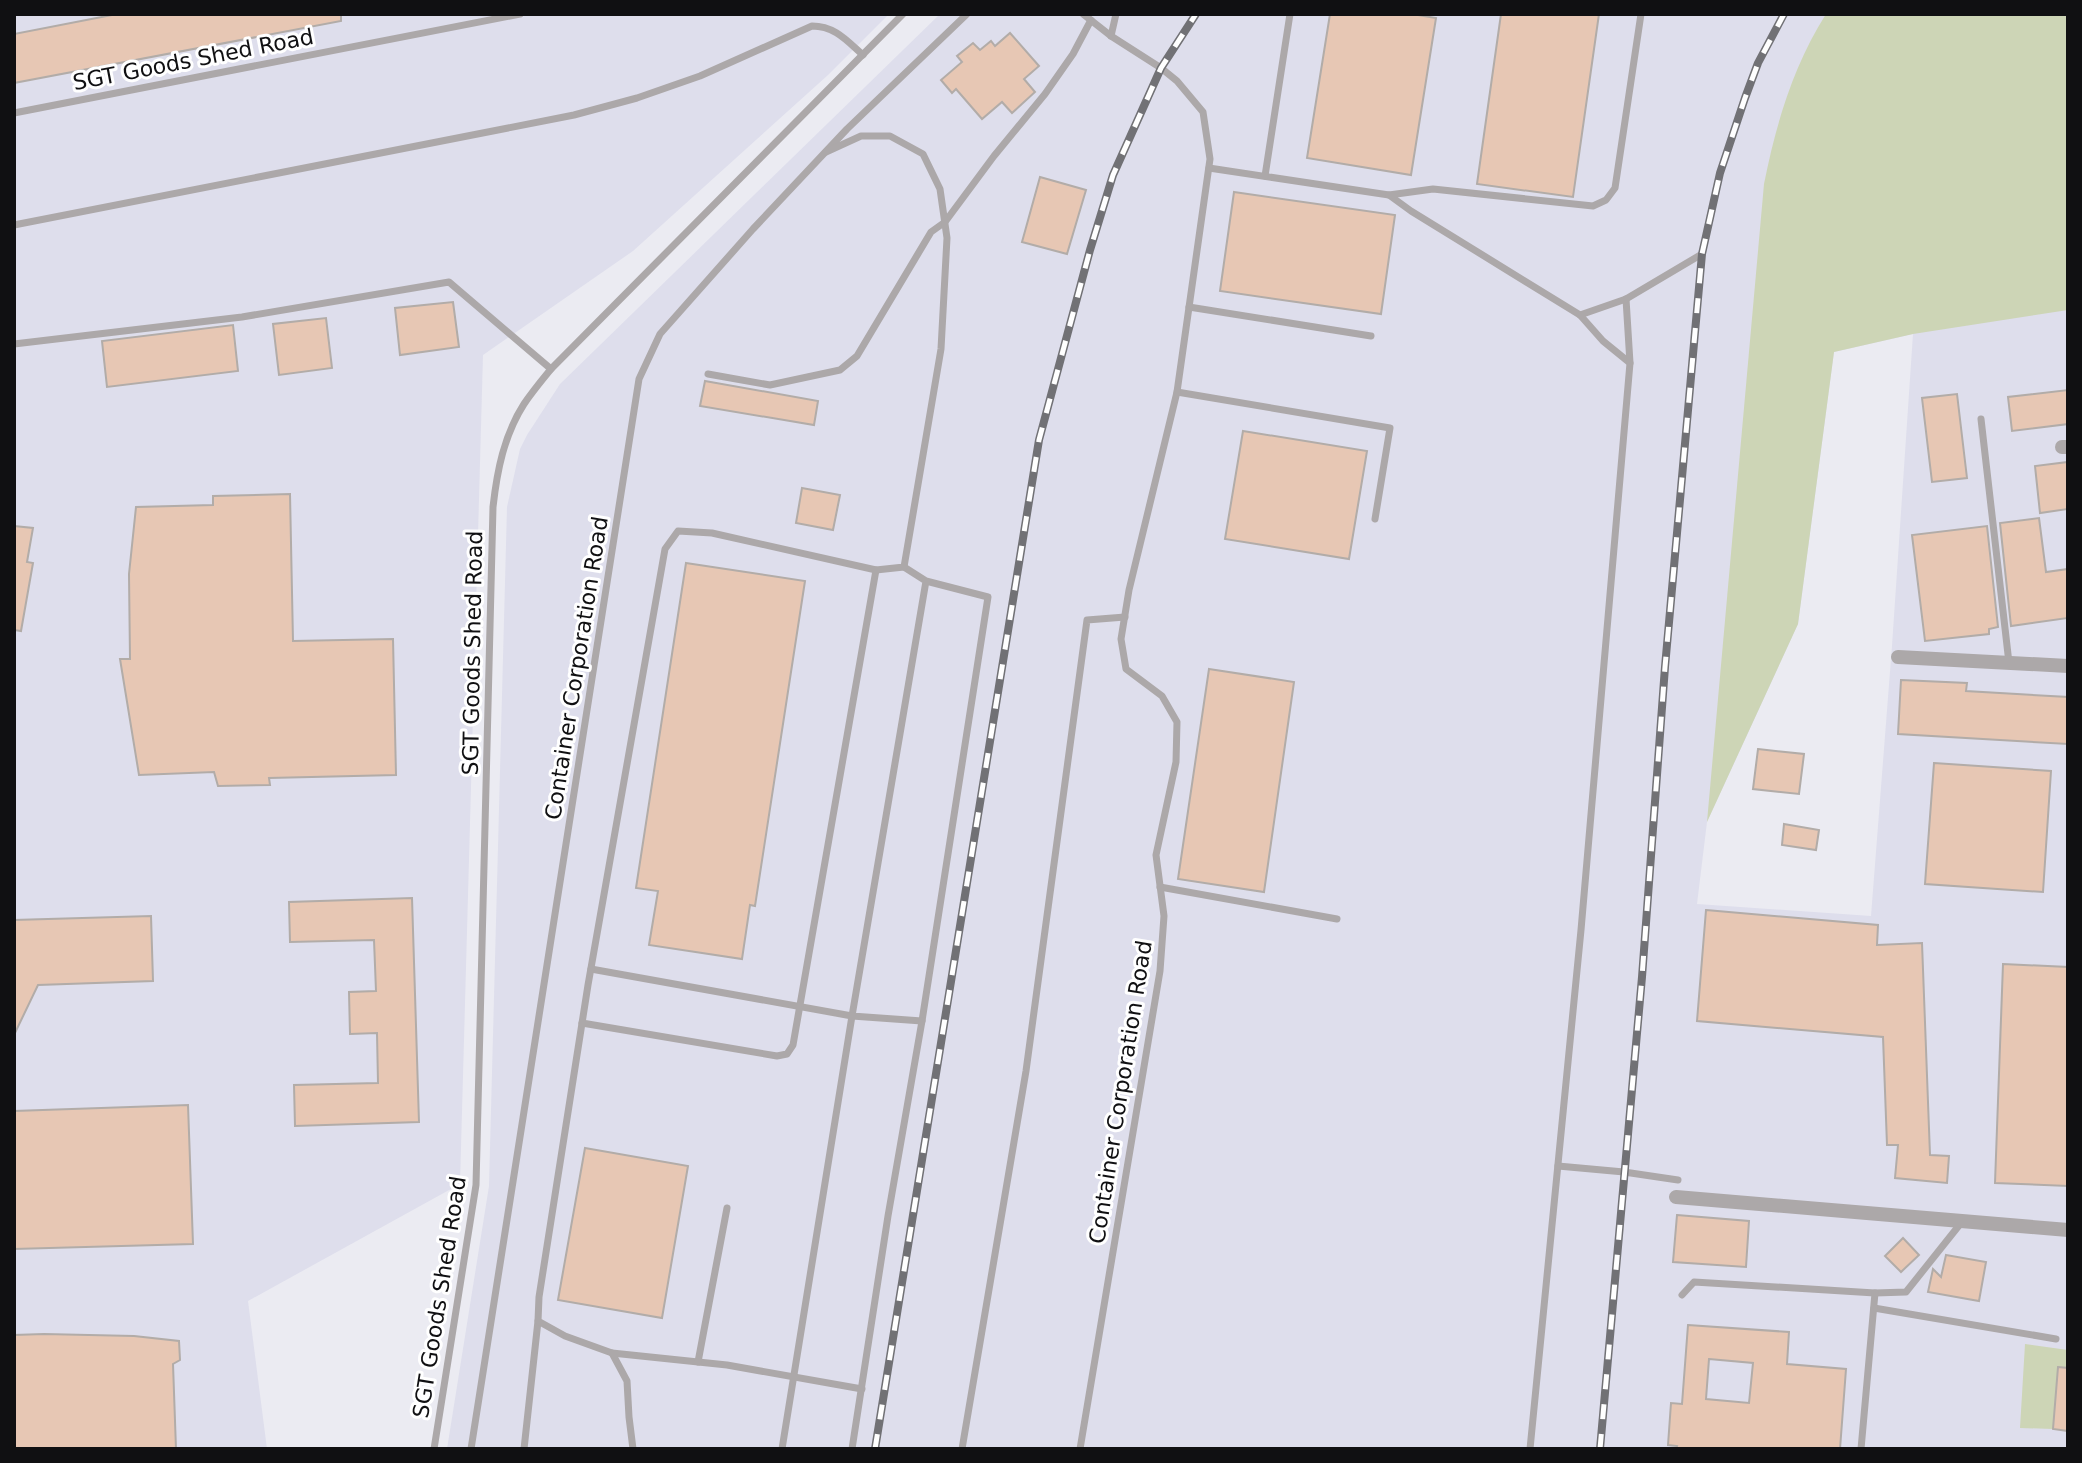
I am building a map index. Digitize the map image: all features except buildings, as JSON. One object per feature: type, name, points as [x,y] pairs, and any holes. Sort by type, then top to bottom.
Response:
[{"type":"street","points":[[1898,657],[2068,666]]},
{"type":"street","points":[[1676,1197],[2068,1230]]},
{"type":"lane","name":"SGT Goods Shed Road","points":[[14,113],[520,14]]},
{"type":"lane","name":"SGT Goods Shed Road","points":[[434,1449],[476,1185],[494,497],[510,428],[524,403],[551,369],[903,14]]},
{"type":"lane","name":"Container Corporation Road","points":[[471,1449],[639,379],[660,334],[753,229],[847,129],[967,14]]},
{"type":"lane","points":[[1111,36],[1116,14]]},
{"type":"lane","points":[[1265,176],[1290,14]]},
{"type":"lane","points":[[1209,168],[1389,195],[1433,189],[1593,206],[1606,200],[1615,188],[1641,14]]},
{"type":"lane","points":[[708,374],[770,385],[840,370],[857,356],[931,232],[945,222],[1073,54],[1087,17]]},
{"type":"lane","name":"Container Corporation Road","points":[[1080,1449],[1160,971],[1164,916],[1156,855],[1176,762],[1177,722],[1162,696],[1126,669],[1121,639],[1129,590],[1177,392],[1210,159],[1203,112],[1177,81],[1087,17]]},
{"type":"lane","points":[[14,225],[574,115],[700,76],[812,26],[837,31],[863,55]]},
{"type":"lane","points":[[826,152],[861,136],[890,136],[923,154],[940,189],[947,238],[941,349],[904,567]]},
{"type":"lane","points":[[1389,195],[1580,315],[1603,341],[1630,363]]},
{"type":"lane","points":[[1580,315],[1626,299],[1702,254]]},
{"type":"lane","points":[[14,344],[242,317],[449,282],[551,369]]},
{"type":"lane","points":[[1530,1449],[1581,930],[1630,363],[1626,299]]},
{"type":"lane","points":[[1189,307],[1371,336]]},
{"type":"lane","points":[[1177,392],[1390,428],[1375,519]]},
{"type":"lane","points":[[1981,419],[2009,663]]},
{"type":"lane","points":[[524,1449],[542,1282],[591,969],[665,549],[678,531],[712,533],[876,570],[904,567],[926,581],[988,597],[852,1449]]},
{"type":"lane","points":[[582,1023],[777,1056],[787,1054],[793,1045],[876,570]]},
{"type":"lane","points":[[782,1449],[926,581]]},
{"type":"lane","points":[[962,1449],[1026,1071],[1087,620],[1125,617]]},
{"type":"lane","points":[[1160,887],[1337,919]]},
{"type":"lane","points":[[591,969],[800,1008],[852,1016],[922,1021]]},
{"type":"lane","points":[[1558,1166],[1678,1180]]},
{"type":"lane","points":[[698,1362],[727,1208]]},
{"type":"lane","points":[[1682,1295],[1694,1282],[1875,1293],[1906,1292],[1962,1221]]},
{"type":"lane","points":[[1861,1449],[1875,1293]]},
{"type":"lane","points":[[1874,1308],[2056,1339]]},
{"type":"lane","points":[[538,1321],[565,1336],[612,1353],[698,1362],[862,1389]]},
{"type":"lane","points":[[612,1353],[627,1381],[633,1449]]},
{"type":"shaded area","points":[[14,14],[889,14],[828,75],[633,251],[483,355],[460,1184],[248,1301],[267,1449],[14,1449]]},
{"type":"shaded area","points":[[940,14],[2068,14],[2068,1449],[447,1449],[489,1186],[507,507],[520,449],[560,384]],"holes":[[[1913,334],[1871,916],[1697,904],[1707,822],[1798,624],[1834,352]]]},
{"type":"green space","points":[[1826,14],[2068,14],[2068,310],[1913,334],[1834,352],[1798,624],[1707,822],[1764,184],[1787,96],[1804,54]]},
{"type":"green space","points":[[2025,1344],[2068,1350],[2068,1393],[2056,1392],[2053,1429],[2020,1428]]},
{"type":"railway","points":[[875,1449],[1039,440],[1113,175],[1161,68],[1196,14]]},
{"type":"railway","points":[[1600,1449],[1702,254],[1720,173],[1745,98],[1758,63],[1784,14]]}]
